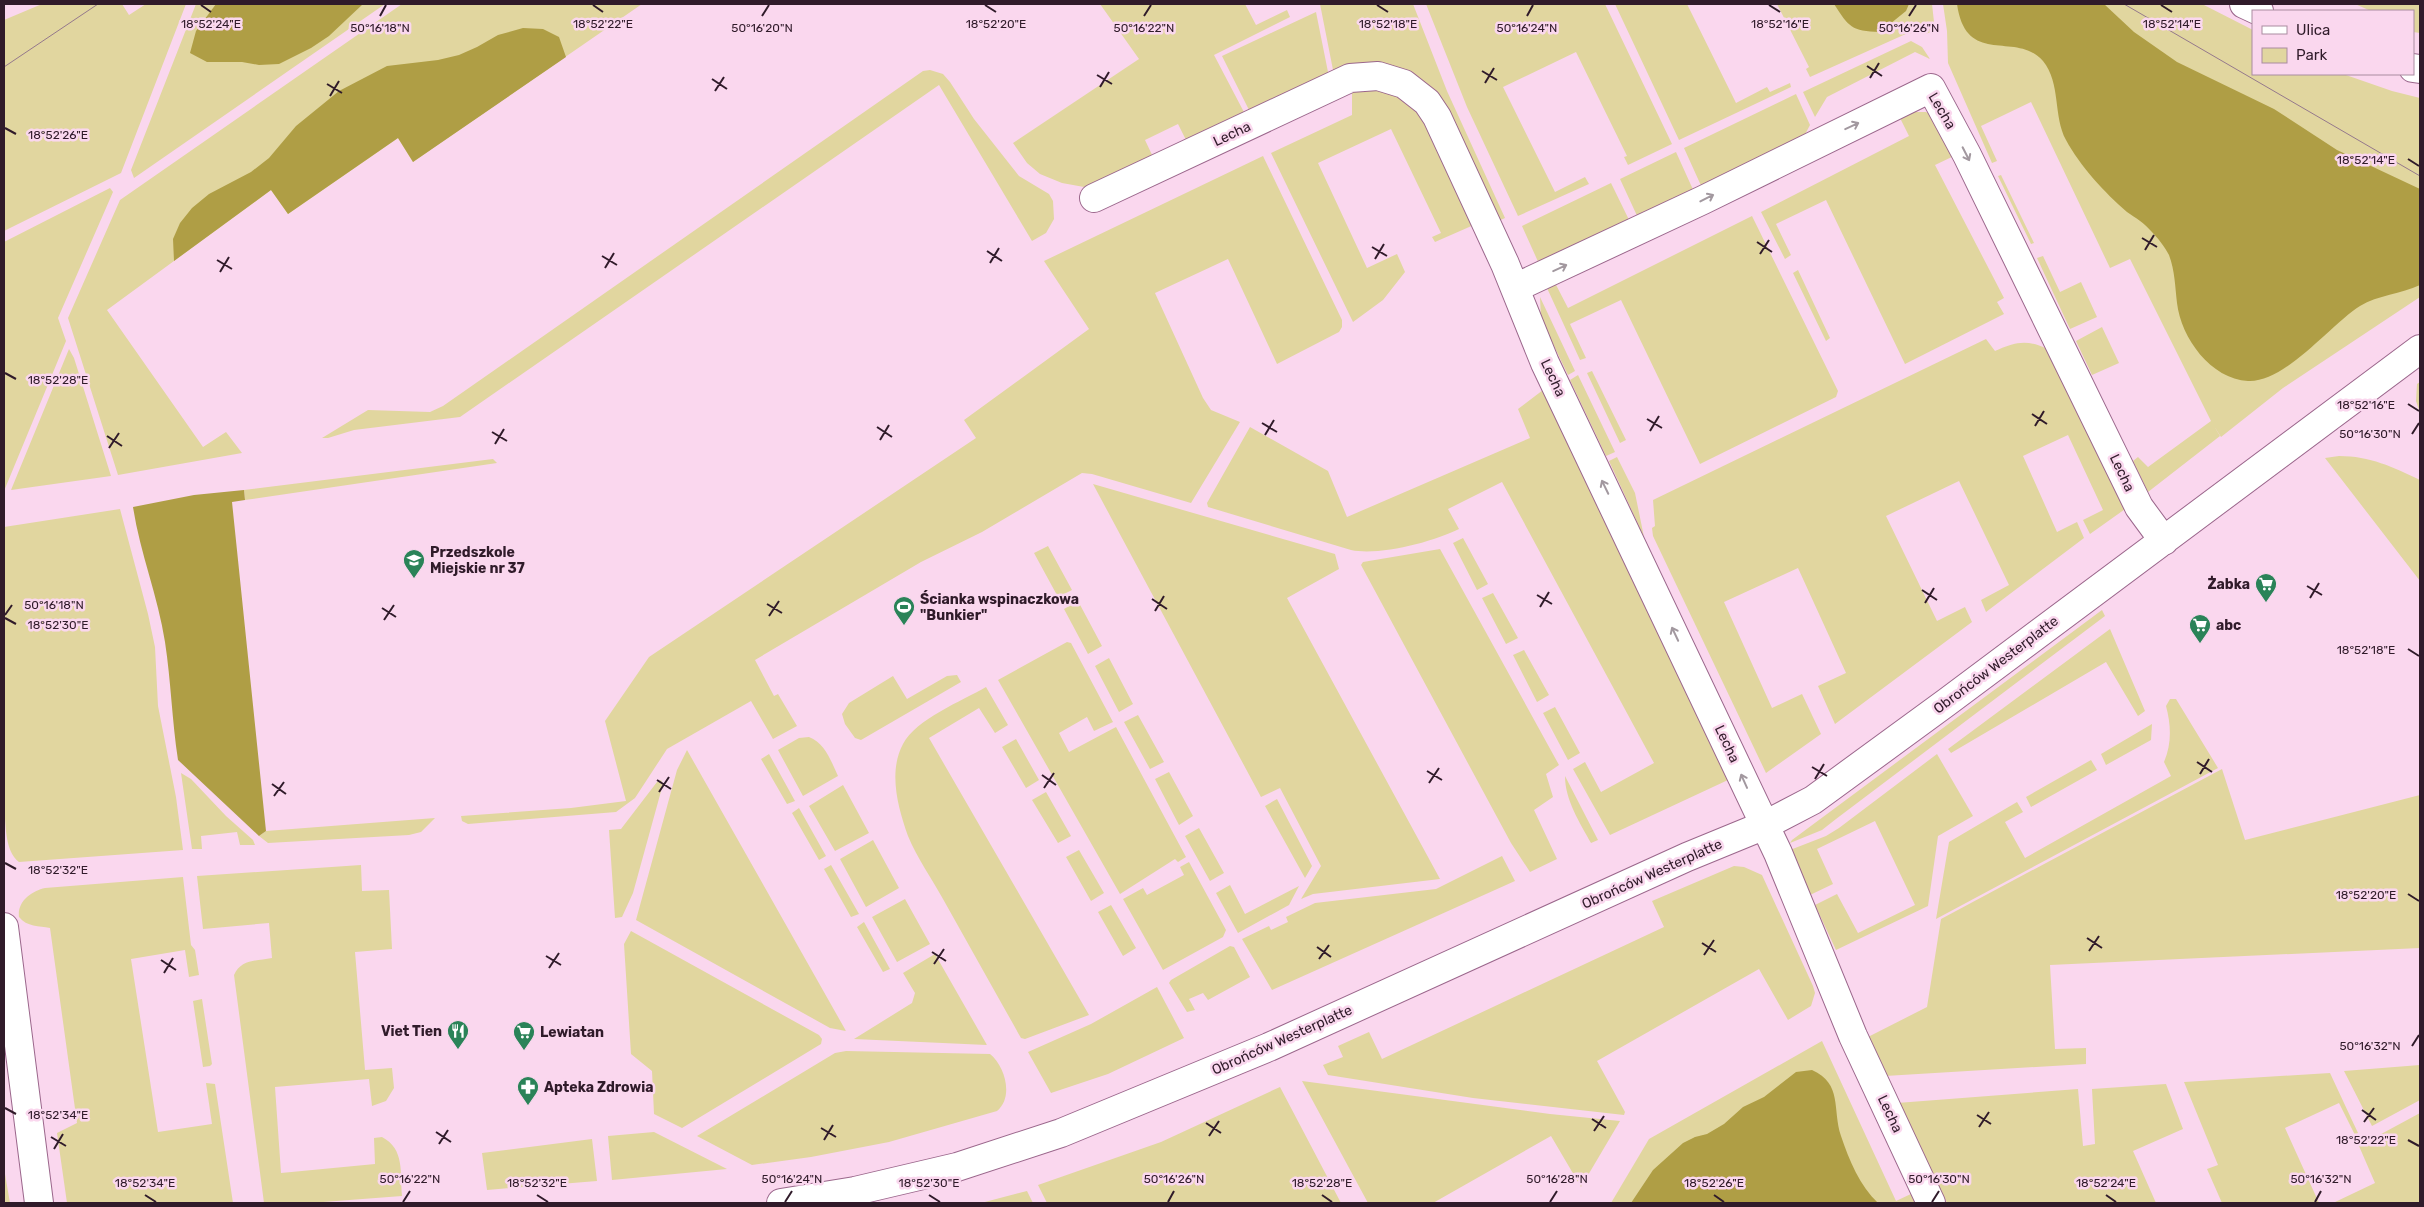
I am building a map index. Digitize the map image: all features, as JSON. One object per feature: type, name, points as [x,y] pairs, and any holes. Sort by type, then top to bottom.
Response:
[{"type":"street","points":[[2244,4],[2257,10]]},
{"type":"street","name":"Lecha","points":[[1094,198],[1350,78],[1378,76],[1404,84],[1427,102],[1450,143],[1515,288],[1545,363],[1778,853],[1853,1036],[1931,1203]]},
{"type":"street","name":"Lecha","points":[[1515,288],[1695,204],[1931,88],[1967,155],[2138,508],[2164,541]]},
{"type":"street","name":"Obrońców Westerplatte","points":[[781,1203],[855,1191],[957,1167],[1062,1133],[1268,1047],[1686,858],[1765,825],[1813,800],[2420,349]]},
{"type":"street","points":[[4,927],[39,1203]]},
{"type":"green space","points":[[42,4],[122,4],[129,15],[146,4],[186,4],[121,173],[4,231],[4,20]]},
{"type":"green space","points":[[196,4],[385,4],[134,178],[131,170]]},
{"type":"green space","points":[[402,4],[642,4],[413,162],[398,138],[288,214],[271,190],[107,310],[203,447],[226,432],[242,453],[118,475],[68,318],[120,200]]},
{"type":"green space","points":[[1100,4],[1245,4],[1256,25],[1287,10],[1290,17],[1214,55],[1246,116],[1187,142],[1178,124],[1145,140],[1154,159],[1084,187],[1062,183],[1040,174],[1027,163],[1013,143],[1139,59]]},
{"type":"green space","points":[[1320,4],[1413,4],[1447,91],[1505,218],[1496,222],[1441,105],[1334,75]]},
{"type":"green space","points":[[1426,4],[1605,4],[1672,144],[1628,165],[1624,157],[1627,156],[1576,52],[1503,87],[1555,192],[1585,177],[1589,184],[1518,216],[1467,107]]},
{"type":"green space","points":[[1615,4],[1687,4],[1736,103],[1767,87],[1770,92],[1790,83],[1791,87],[1679,140]]},
{"type":"green space","points":[[1777,4],[1932,4],[1935,31],[1925,34],[1908,33],[1810,77],[1806,69],[1809,67]]},
{"type":"green space","points":[[1943,4],[2202,4],[2252,29],[2252,75],[2346,75],[2392,91],[2420,98],[2420,297],[2283,388],[2221,437],[2214,426],[2220,436],[2148,492],[2133,461],[2138,457],[2148,467],[2211,421],[2130,259],[2110,268],[2031,102],[1981,126],[1997,161],[1992,163],[1948,63],[1947,31]]},
{"type":"green space","points":[[2355,4],[2420,4],[2420,33],[2414,32],[2414,10],[2369,10]]},
{"type":"green space","points":[[1316,12],[1329,77],[1250,112],[1222,56]]},
{"type":"green space","points":[[1911,41],[1922,47],[1930,59],[1915,52],[1827,97],[1815,117],[1803,92]]},
{"type":"green space","points":[[930,70],[943,74],[950,82],[974,119],[1019,176],[1049,194],[1053,201],[1054,219],[1046,233],[1032,241],[939,85],[460,417],[354,430],[322,438],[368,410],[430,412],[443,406],[923,71]]},
{"type":"green space","points":[[1377,86],[1420,108],[1476,224],[1435,242],[1432,237],[1441,233],[1391,129],[1318,163],[1367,268],[1397,254],[1405,272],[1383,300],[1353,322],[1271,153],[1352,115],[1352,88]]},
{"type":"green space","points":[[1796,94],[1810,125],[1801,142],[1703,190],[1684,148]]},
{"type":"green space","points":[[1897,112],[1926,112],[1931,115],[1956,155],[1935,165],[2004,298],[1997,302],[2004,314],[1905,364],[1826,200],[1776,224],[1791,255],[1785,259],[1761,212],[1909,136]]},
{"type":"green space","points":[[1676,152],[1695,194],[1639,220],[1620,179]]},
{"type":"green space","points":[[1263,156],[1342,320],[1342,327],[1339,332],[1277,364],[1228,259],[1155,293],[1203,398],[1211,410],[1240,422],[1191,503],[1092,474],[1082,473],[982,532],[921,562],[755,660],[774,696],[778,694],[797,726],[773,739],[751,701],[667,749],[635,798],[616,812],[468,824],[462,821],[461,816],[571,808],[626,801],[605,721],[649,657],[976,438],[964,420],[1089,329],[1044,261]]},
{"type":"green space","points":[[2001,175],[2034,243],[2031,244],[1998,176]]},
{"type":"green space","points":[[1611,183],[1631,224],[1540,266],[1522,226]]},
{"type":"green space","points":[[110,188],[113,192],[58,318],[66,341],[4,491],[4,242]]},
{"type":"green space","points":[[1752,216],[1838,391],[1836,397],[1700,464],[1621,300],[1570,324],[1586,358],[1580,360],[1547,288],[1554,281],[1568,308]]},
{"type":"green space","points":[[2043,256],[2060,292],[2081,282],[2097,317],[2070,329],[2037,258]]},
{"type":"green space","points":[[1798,270],[1830,338],[1826,341],[1793,273]]},
{"type":"green space","points":[[1540,297],[1575,371],[1568,375],[1541,319]]},
{"type":"green space","points":[[2102,327],[2119,363],[2092,375],[2076,341]]},
{"type":"green space","points":[[1986,339],[1995,351],[2009,345],[2021,343],[2033,344],[2047,349],[2128,507],[2090,534],[2083,520],[2103,510],[2068,435],[2023,456],[2057,532],[2077,522],[2084,538],[1986,612],[1981,600],[2009,585],[1959,481],[1886,516],[1937,621],[1965,607],[1972,622],[1835,724],[1818,686],[1846,673],[1798,568],[1724,602],[1772,708],[1802,694],[1821,734],[1766,773],[1653,536],[1652,528],[1655,526],[1653,500]]},
{"type":"green space","points":[[69,349],[74,358],[111,476],[11,490]]},
{"type":"green space","points":[[1592,371],[1626,440],[1620,443],[1587,373]]},
{"type":"green space","points":[[1578,375],[1615,452],[1606,456],[1570,380]]},
{"type":"green space","points":[[2420,382],[2420,413],[2416,401],[2417,384]]},
{"type":"green space","points":[[1543,390],[1728,780],[1610,835],[1573,769],[1585,762],[1601,792],[1654,763],[1502,482],[1448,509],[1459,529],[1435,539],[1406,547],[1376,551],[1351,550],[1208,507],[1207,503],[1250,427],[1328,471],[1347,517],[1530,438],[1518,409]]},
{"type":"green space","points":[[2339,456],[2371,460],[2420,480],[2420,581],[2325,458]]},
{"type":"green space","points":[[1617,457],[1635,493],[1644,537],[1609,461]]},
{"type":"green space","points":[[493,459],[497,463],[245,500],[244,490]]},
{"type":"green space","points":[[1093,484],[1335,554],[1339,569],[1287,598],[1440,879],[1313,894],[1301,899],[1321,866],[1280,788],[1261,797]]},
{"type":"green space","points":[[120,509],[155,647],[158,706],[176,797],[183,850],[19,862],[14,857],[8,844],[4,805],[4,527]]},
{"type":"green space","points":[[1463,538],[1488,584],[1477,590],[1453,543]]},
{"type":"green space","points":[[1048,546],[1072,590],[1058,597],[1034,553]]},
{"type":"green space","points":[[1440,549],[1559,765],[1546,774],[1553,797],[1534,810],[1557,859],[1530,872],[1511,843],[1361,565],[1363,562]]},
{"type":"green space","points":[[1493,593],[1518,638],[1506,644],[1482,598]]},
{"type":"green space","points":[[1078,601],[1102,646],[1088,654],[1064,609]]},
{"type":"green space","points":[[2102,610],[2105,616],[1822,830],[1790,843],[1792,840]]},
{"type":"green space","points":[[2110,629],[2145,711],[2138,716],[2106,662],[1951,753],[1948,749]]},
{"type":"green space","points":[[1067,642],[1071,643],[1113,722],[1094,731],[1087,717],[1059,733],[1069,752],[1116,727],[1186,857],[1178,862],[1175,859],[1120,894],[998,680]]},
{"type":"green space","points":[[1524,650],[1549,695],[1537,702],[1513,655]]},
{"type":"green space","points":[[1109,658],[1133,704],[1119,712],[1095,666]]},
{"type":"green space","points":[[957,675],[961,682],[861,740],[855,738],[845,724],[842,714],[849,703],[893,676],[907,699],[947,676]]},
{"type":"green space","points":[[986,687],[1008,725],[995,733],[979,708],[929,738],[1089,1015],[1025,1039],[1021,1038],[916,852],[904,825],[896,790],[895,778],[898,755],[909,735],[929,719]]},
{"type":"green space","points":[[2170,699],[2176,699],[2218,768],[1936,919],[1949,842],[2017,802],[2023,812],[2005,822],[2025,858],[2171,776],[2164,762],[2167,755],[2170,727],[2166,706]]},
{"type":"green space","points":[[1555,707],[1580,753],[1568,760],[1543,713]]},
{"type":"green space","points":[[1138,715],[1164,762],[1150,769],[1124,722]]},
{"type":"green space","points":[[2152,724],[2151,740],[2106,765],[2101,754]]},
{"type":"green space","points":[[809,737],[823,748],[838,776],[803,796],[778,750],[799,738]]},
{"type":"green space","points":[[1016,739],[1039,780],[1026,788],[1002,747]]},
{"type":"green space","points":[[687,750],[846,1031],[830,1028],[636,920],[677,770]]},
{"type":"green space","points":[[769,754],[795,801],[787,804],[761,759]]},
{"type":"green space","points":[[1937,754],[1973,816],[1938,836],[1928,906],[1836,950],[1815,905],[1837,894],[1858,933],[1915,905],[1875,821],[1817,849],[1833,884],[1810,895],[1790,850],[1826,836],[1839,828]]},
{"type":"green space","points":[[2091,760],[2097,770],[2031,807],[2026,797]]},
{"type":"green space","points":[[2222,769],[2245,840],[2420,795],[2420,948],[2050,965],[2055,1049],[2086,1048],[2086,1064],[1885,1076],[1866,1038],[1927,1007],[1941,919]]},
{"type":"green space","points":[[1169,772],[1193,816],[1179,825],[1155,779]]},
{"type":"green space","points":[[181,773],[191,779],[226,816],[253,840],[255,845],[240,845],[237,832],[201,836],[202,849],[192,849]]},
{"type":"green space","points":[[1565,776],[1598,840],[1591,843],[1578,819],[1570,802]]},
{"type":"green space","points":[[661,780],[663,784],[633,893],[622,917],[615,918],[609,830],[621,829],[657,782]]},
{"type":"green space","points":[[843,785],[869,833],[835,851],[809,806]]},
{"type":"green space","points":[[1046,792],[1071,836],[1058,843],[1032,800]]},
{"type":"green space","points":[[1277,799],[1312,866],[1305,878],[1265,806]]},
{"type":"green space","points":[[799,808],[826,856],[819,860],[792,813]]},
{"type":"green space","points":[[435,818],[421,832],[409,835],[268,843],[259,836],[266,831]]},
{"type":"green space","points":[[1199,828],[1224,873],[1210,881],[1185,836]]},
{"type":"green space","points":[[873,840],[899,888],[866,907],[840,859]]},
{"type":"green space","points":[[1079,850],[1104,893],[1091,901],[1066,857]]},
{"type":"green space","points":[[1502,856],[1515,881],[1272,990],[1242,939],[1269,926],[1271,930],[1288,922],[1286,917],[1315,903],[1436,889]]},
{"type":"green space","points":[[1189,862],[1226,930],[1223,937],[1163,970],[1123,899],[1143,888],[1147,895],[1184,875],[1180,867]]},
{"type":"green space","points":[[361,865],[362,891],[389,890],[392,949],[355,952],[365,1070],[392,1068],[394,1088],[386,1101],[372,1106],[369,1079],[275,1087],[281,1173],[375,1164],[374,1138],[382,1137],[395,1148],[398,1155],[401,1170],[402,1196],[310,1203],[264,1203],[234,975],[245,963],[272,958],[269,923],[203,929],[197,876]]},
{"type":"green space","points":[[831,865],[859,914],[851,917],[824,869]]},
{"type":"green space","points":[[1734,866],[1744,867],[1762,875],[1813,986],[1815,993],[1811,1006],[1788,1020],[1759,969],[1597,1061],[1625,1112],[1624,1115],[1473,1098],[1328,1075],[1323,1065],[1343,1057],[1338,1046],[1369,1032],[1382,1059],[1664,927],[1652,901]]},
{"type":"green space","points":[[183,877],[191,945],[195,950],[199,975],[189,977],[185,950],[131,959],[158,1132],[212,1124],[206,1083],[215,1084],[233,1203],[67,1203],[57,1133],[77,1123],[50,928],[33,926],[26,923],[19,917],[20,906],[31,894],[45,888]]},
{"type":"green space","points":[[1230,885],[1245,914],[1299,886],[1289,905],[1238,933],[1216,893]]},
{"type":"green space","points":[[905,899],[930,944],[897,962],[872,917]]},
{"type":"green space","points":[[1111,905],[1136,948],[1123,956],[1098,912]]},
{"type":"green space","points":[[864,922],[890,969],[883,972],[857,927]]},
{"type":"green space","points":[[631,931],[819,1035],[822,1039],[821,1044],[682,1128],[654,1114],[652,1071],[631,1054],[624,944]]},
{"type":"green space","points":[[1230,946],[1234,947],[1250,977],[1208,1000],[1203,993],[1189,999],[1195,1010],[1187,1012],[1169,983],[1171,980]]},
{"type":"green space","points":[[935,954],[987,1045],[854,1039],[912,1003],[915,993],[903,973]]},
{"type":"green space","points":[[1157,987],[1184,1038],[1108,1074],[1051,1093],[1028,1052],[1091,1024]]},
{"type":"green space","points":[[202,999],[212,1064],[203,1067],[193,1001]]},
{"type":"green space","points":[[1822,1041],[1896,1201],[1913,1193],[1918,1203],[1611,1203],[1649,1139]]},
{"type":"green space","points":[[846,1051],[990,1054],[1000,1066],[1006,1082],[1005,1098],[997,1111],[889,1142],[811,1157],[752,1165],[697,1136],[835,1053]]},
{"type":"green space","points":[[2420,1065],[2420,1100],[2372,1126],[2344,1071]]},
{"type":"green space","points":[[2330,1073],[2358,1133],[2355,1135],[2339,1103],[2285,1128],[2319,1203],[2222,1203],[2207,1169],[2218,1165],[2184,1082]]},
{"type":"green space","points":[[1302,1081],[1550,1114],[1620,1121],[1581,1187],[1551,1136],[1433,1203],[1368,1203]]},
{"type":"green space","points":[[2166,1084],[2183,1129],[2133,1151],[2156,1203],[1947,1203],[1897,1103],[2078,1089],[2083,1146],[2095,1144],[2092,1089]]},
{"type":"green space","points":[[1280,1087],[1341,1203],[1047,1203],[1038,1185],[1161,1142]]},
{"type":"green space","points":[[2420,1113],[2420,1203],[2333,1203],[2375,1183],[2359,1146]]},
{"type":"green space","points":[[654,1132],[727,1169],[612,1180],[608,1136]]},
{"type":"green space","points":[[592,1139],[597,1181],[487,1190],[482,1153]]},
{"type":"green space","points":[[5,1174],[10,1203],[4,1203]]},
{"type":"green space","points":[[1027,1191],[1033,1203],[981,1203]]},
{"type":"shaded area","points":[[216,4],[363,4],[329,36],[311,48],[279,64],[259,65],[242,62],[207,62],[190,53],[196,31]]},
{"type":"shaded area","points":[[1834,4],[1909,4],[1906,11],[1880,32],[1857,29],[1852,26],[1843,18]]},
{"type":"shaded area","points":[[1957,4],[2104,4],[2134,32],[2177,62],[2274,109],[2337,150],[2420,189],[2420,285],[2374,299],[2360,306],[2307,351],[2277,373],[2262,379],[2248,381],[2234,379],[2222,373],[2210,365],[2200,354],[2191,343],[2185,330],[2177,303],[2172,267],[2169,255],[2165,249],[2148,228],[2127,212],[2102,188],[2078,160],[2066,140],[2059,121],[2055,89],[2049,70],[2043,61],[2032,52],[1981,42],[1970,36],[1962,24]]},
{"type":"shaded area","points":[[523,28],[543,29],[559,37],[566,57],[413,162],[398,138],[288,214],[271,190],[174,261],[173,239],[180,223],[192,208],[209,194],[251,172],[269,158],[296,126],[339,91],[387,66],[438,60],[459,55],[498,35]]},
{"type":"shaded area","points":[[244,490],[245,500],[232,502],[266,831],[259,836],[178,760],[169,671],[162,625],[133,507],[194,495]]},
{"type":"shaded area","points":[[1812,1070],[1828,1082],[1832,1090],[1835,1098],[1838,1126],[1848,1154],[1860,1181],[1878,1203],[1631,1203],[1653,1170],[1683,1143],[1707,1134],[1724,1124],[1743,1107],[1764,1097],[1796,1072]]},
{"type":"tram line","points":[[4,67],[98,4]]},
{"type":"tram line","points":[[2124,4],[2420,176]]},
{"type":"place","name":"Przedszkole Miejskie nr 37","points":[[414,579]]},
{"type":"place","name":"Żabka","points":[[2266,603]]},
{"type":"place","name":"Ścianka wspinaczkowa \"Bunkier\"","points":[[904,626]]},
{"type":"place","name":"abc","points":[[2200,644]]},
{"type":"place","name":"Viet Tien","points":[[458,1050]]},
{"type":"place","name":"Lewiatan","points":[[524,1051]]},
{"type":"place","name":"Apteka Zdrowia","points":[[528,1106]]}]
